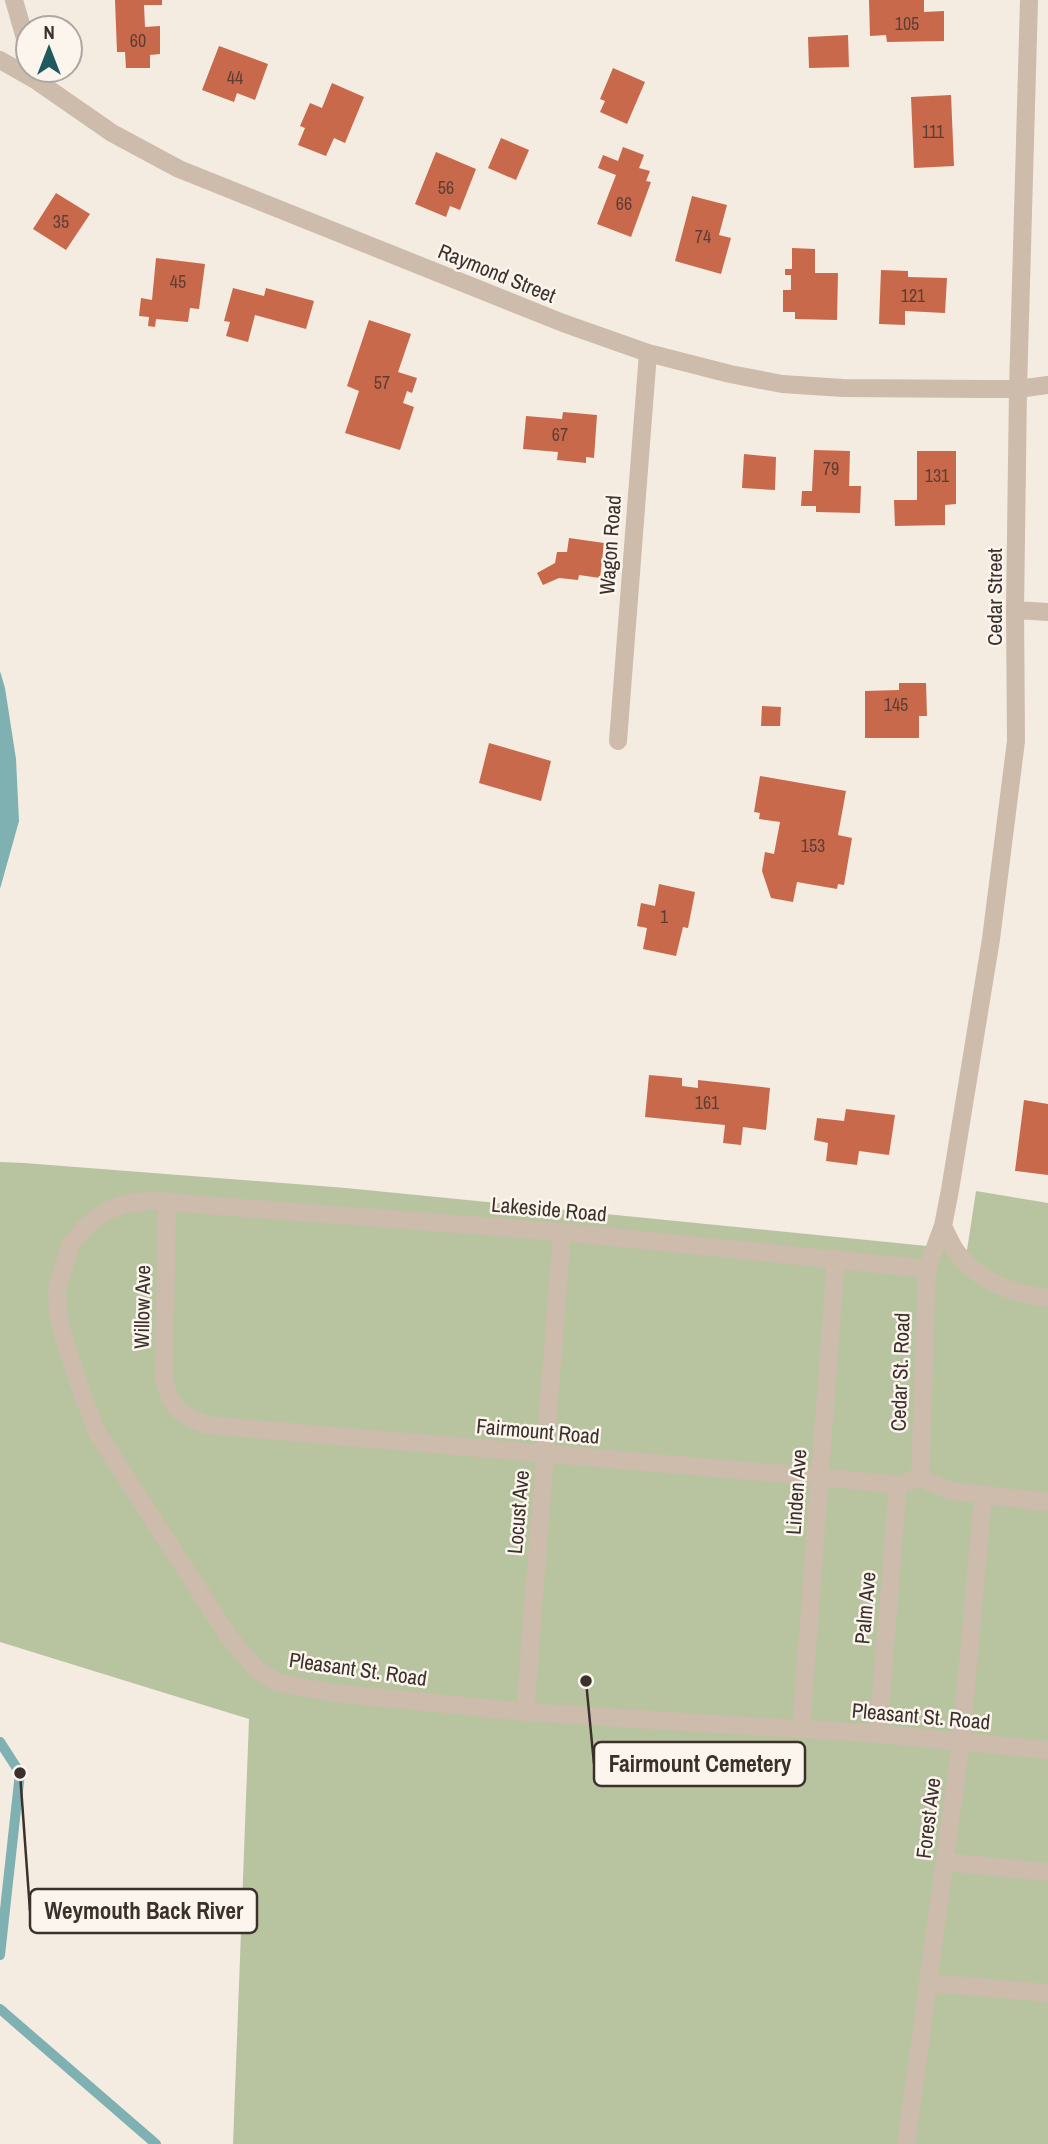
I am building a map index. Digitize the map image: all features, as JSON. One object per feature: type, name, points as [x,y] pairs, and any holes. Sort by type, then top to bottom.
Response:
[{"type":"street","name":"Cedar Street","points":[[943,1226],[991,939],[1016,741],[1018,390],[1029,0]]},
{"type":"street","name":"Raymond Street","points":[[46,84],[112,133],[179,169],[563,323],[648,353],[782,384],[843,388],[1018,390],[1048,385]]},
{"type":"street","name":"Wagon Road","points":[[618,741],[648,353]]},
{"type":"street","points":[[1015,610],[1048,612]]},
{"type":"street","name":"Lakeside Road","points":[[167,1201],[562,1232],[927,1269]]},
{"type":"street","name":"Willow Ave","points":[[167,1201],[164,1380],[167,1396],[177,1410]]},
{"type":"street","name":"Pleasant St. Road","points":[[167,1201],[125,1204],[104,1212],[86,1226],[71,1244],[64,1263],[57,1288],[58,1315],[70,1362],[99,1434],[229,1637],[258,1671],[279,1683],[334,1693],[525,1712],[878,1734],[1048,1751]]},
{"type":"street","points":[[943,1226],[956,1251],[974,1270],[1003,1289],[1048,1298]]},
{"type":"street","name":"Cedar St. Road","points":[[920,1478],[927,1269],[943,1226]]},
{"type":"street","name":"Locust Ave","points":[[525,1712],[562,1232]]},
{"type":"street","name":"Linden Ave","points":[[802,1730],[836,1258]]},
{"type":"street","name":"Fairmount Road","points":[[177,1410],[206,1425],[898,1485]]},
{"type":"street","points":[[898,1485],[920,1478],[951,1491],[1048,1502]]},
{"type":"street","name":"Palm Ave","points":[[878,1734],[898,1485]]},
{"type":"street","name":"Forest Ave","points":[[906,2144],[961,1742],[983,1496]]},
{"type":"street","points":[[945,1862],[1048,1872]]},
{"type":"street","points":[[929,1983],[1048,1993]]},
{"type":"green space","points":[[0,1162],[346,1188],[967,1250],[976,1191],[1048,1203],[1048,2144],[233,2144],[249,1719],[0,1642]]},
{"type":"water","points":[[0,671],[16,759],[19,821],[0,889]]},
{"type":"building","points":[[115,0],[162,0],[162,5],[144,5],[145,27],[160,26],[160,54],[150,55],[150,68],[126,68],[125,52],[117,52]]},
{"type":"building","points":[[869,0],[924,0],[924,12],[944,11],[944,41],[887,42],[886,35],[870,36]]},
{"type":"building","points":[[848,35],[849,67],[809,68],[808,37]]},
{"type":"building","points":[[219,46],[268,64],[255,100],[237,93],[234,102],[202,90]]},
{"type":"building","points":[[613,68],[645,82],[627,124],[600,112],[605,101],[600,99]]},
{"type":"building","points":[[332,83],[364,97],[345,143],[334,138],[326,156],[298,145],[305,128],[300,126],[310,103],[322,108]]},
{"type":"building","points":[[951,95],[954,166],[914,168],[911,97]]},
{"type":"building","points":[[501,138],[529,150],[516,180],[488,168]]},
{"type":"building","points":[[623,147],[644,155],[639,168],[650,171],[646,181],[651,182],[631,237],[597,224],[616,175],[598,168],[603,155],[618,161]]},
{"type":"building","points":[[436,152],[476,169],[460,210],[450,206],[446,217],[415,204]]},
{"type":"building","points":[[56,193],[90,214],[66,250],[33,229]]},
{"type":"building","points":[[692,196],[727,205],[719,235],[731,238],[721,274],[675,261]]},
{"type":"building","points":[[792,248],[815,249],[815,273],[838,273],[837,320],[795,319],[795,312],[783,312],[783,290],[791,290],[791,275],[785,275],[785,269],[792,269]]},
{"type":"building","points":[[156,258],[205,264],[199,309],[190,308],[188,322],[156,319],[155,327],[148,326],[149,317],[139,316],[141,298],[152,300]]},
{"type":"building","points":[[881,270],[908,271],[908,277],[947,278],[945,313],[905,311],[905,325],[879,324]]},
{"type":"building","points":[[233,288],[264,296],[266,288],[314,301],[306,329],[255,315],[248,342],[226,336],[230,322],[224,321]]},
{"type":"building","points":[[369,320],[411,334],[398,372],[417,378],[412,393],[407,391],[403,403],[414,407],[400,450],[345,433],[359,391],[347,386]]},
{"type":"building","points":[[563,412],[597,415],[594,458],[586,457],[586,463],[557,460],[558,452],[523,449],[526,416],[562,419]]},
{"type":"building","points":[[814,450],[850,451],[849,486],[861,486],[860,513],[816,512],[816,506],[801,506],[802,491],[812,491]]},
{"type":"building","points":[[917,451],[956,451],[956,504],[945,505],[945,525],[895,526],[894,500],[917,500]]},
{"type":"building","points":[[744,454],[776,457],[775,490],[742,488]]},
{"type":"building","points":[[569,538],[604,543],[600,578],[579,575],[578,580],[559,578],[543,585],[537,573],[555,563],[557,552],[567,552]]},
{"type":"building","points":[[899,683],[926,683],[927,716],[919,716],[919,738],[865,738],[865,691],[899,690]]},
{"type":"building","points":[[762,706],[781,707],[780,726],[761,726]]},
{"type":"building","points":[[489,743],[551,761],[541,801],[479,783]]},
{"type":"building","points":[[760,776],[846,791],[838,835],[852,838],[844,885],[838,884],[837,889],[797,882],[793,902],[771,898],[762,871],[765,852],[774,854],[780,822],[759,819],[760,813],[754,812]]},
{"type":"building","points":[[659,884],[695,892],[688,928],[683,927],[676,956],[643,949],[647,928],[637,926],[641,903],[655,906]]},
{"type":"building","points":[[649,1075],[682,1078],[682,1086],[698,1088],[698,1080],[770,1088],[766,1130],[743,1127],[741,1145],[723,1143],[725,1125],[645,1117]]},
{"type":"building","points":[[1024,1100],[1048,1104],[1048,1175],[1015,1171]]},
{"type":"building","points":[[846,1109],[895,1115],[889,1155],[859,1151],[857,1165],[826,1161],[828,1143],[814,1140],[817,1118],[844,1121]]},
{"type":"waterway","points":[[0,1742],[20,1773],[0,1955]]},
{"type":"waterway","points":[[0,2009],[156,2144]]},
{"type":"place","name":"Fairmount Cemetery","points":[[586,1681]]},
{"type":"place","name":"Weymouth Back River","points":[[20,1773]]}]
